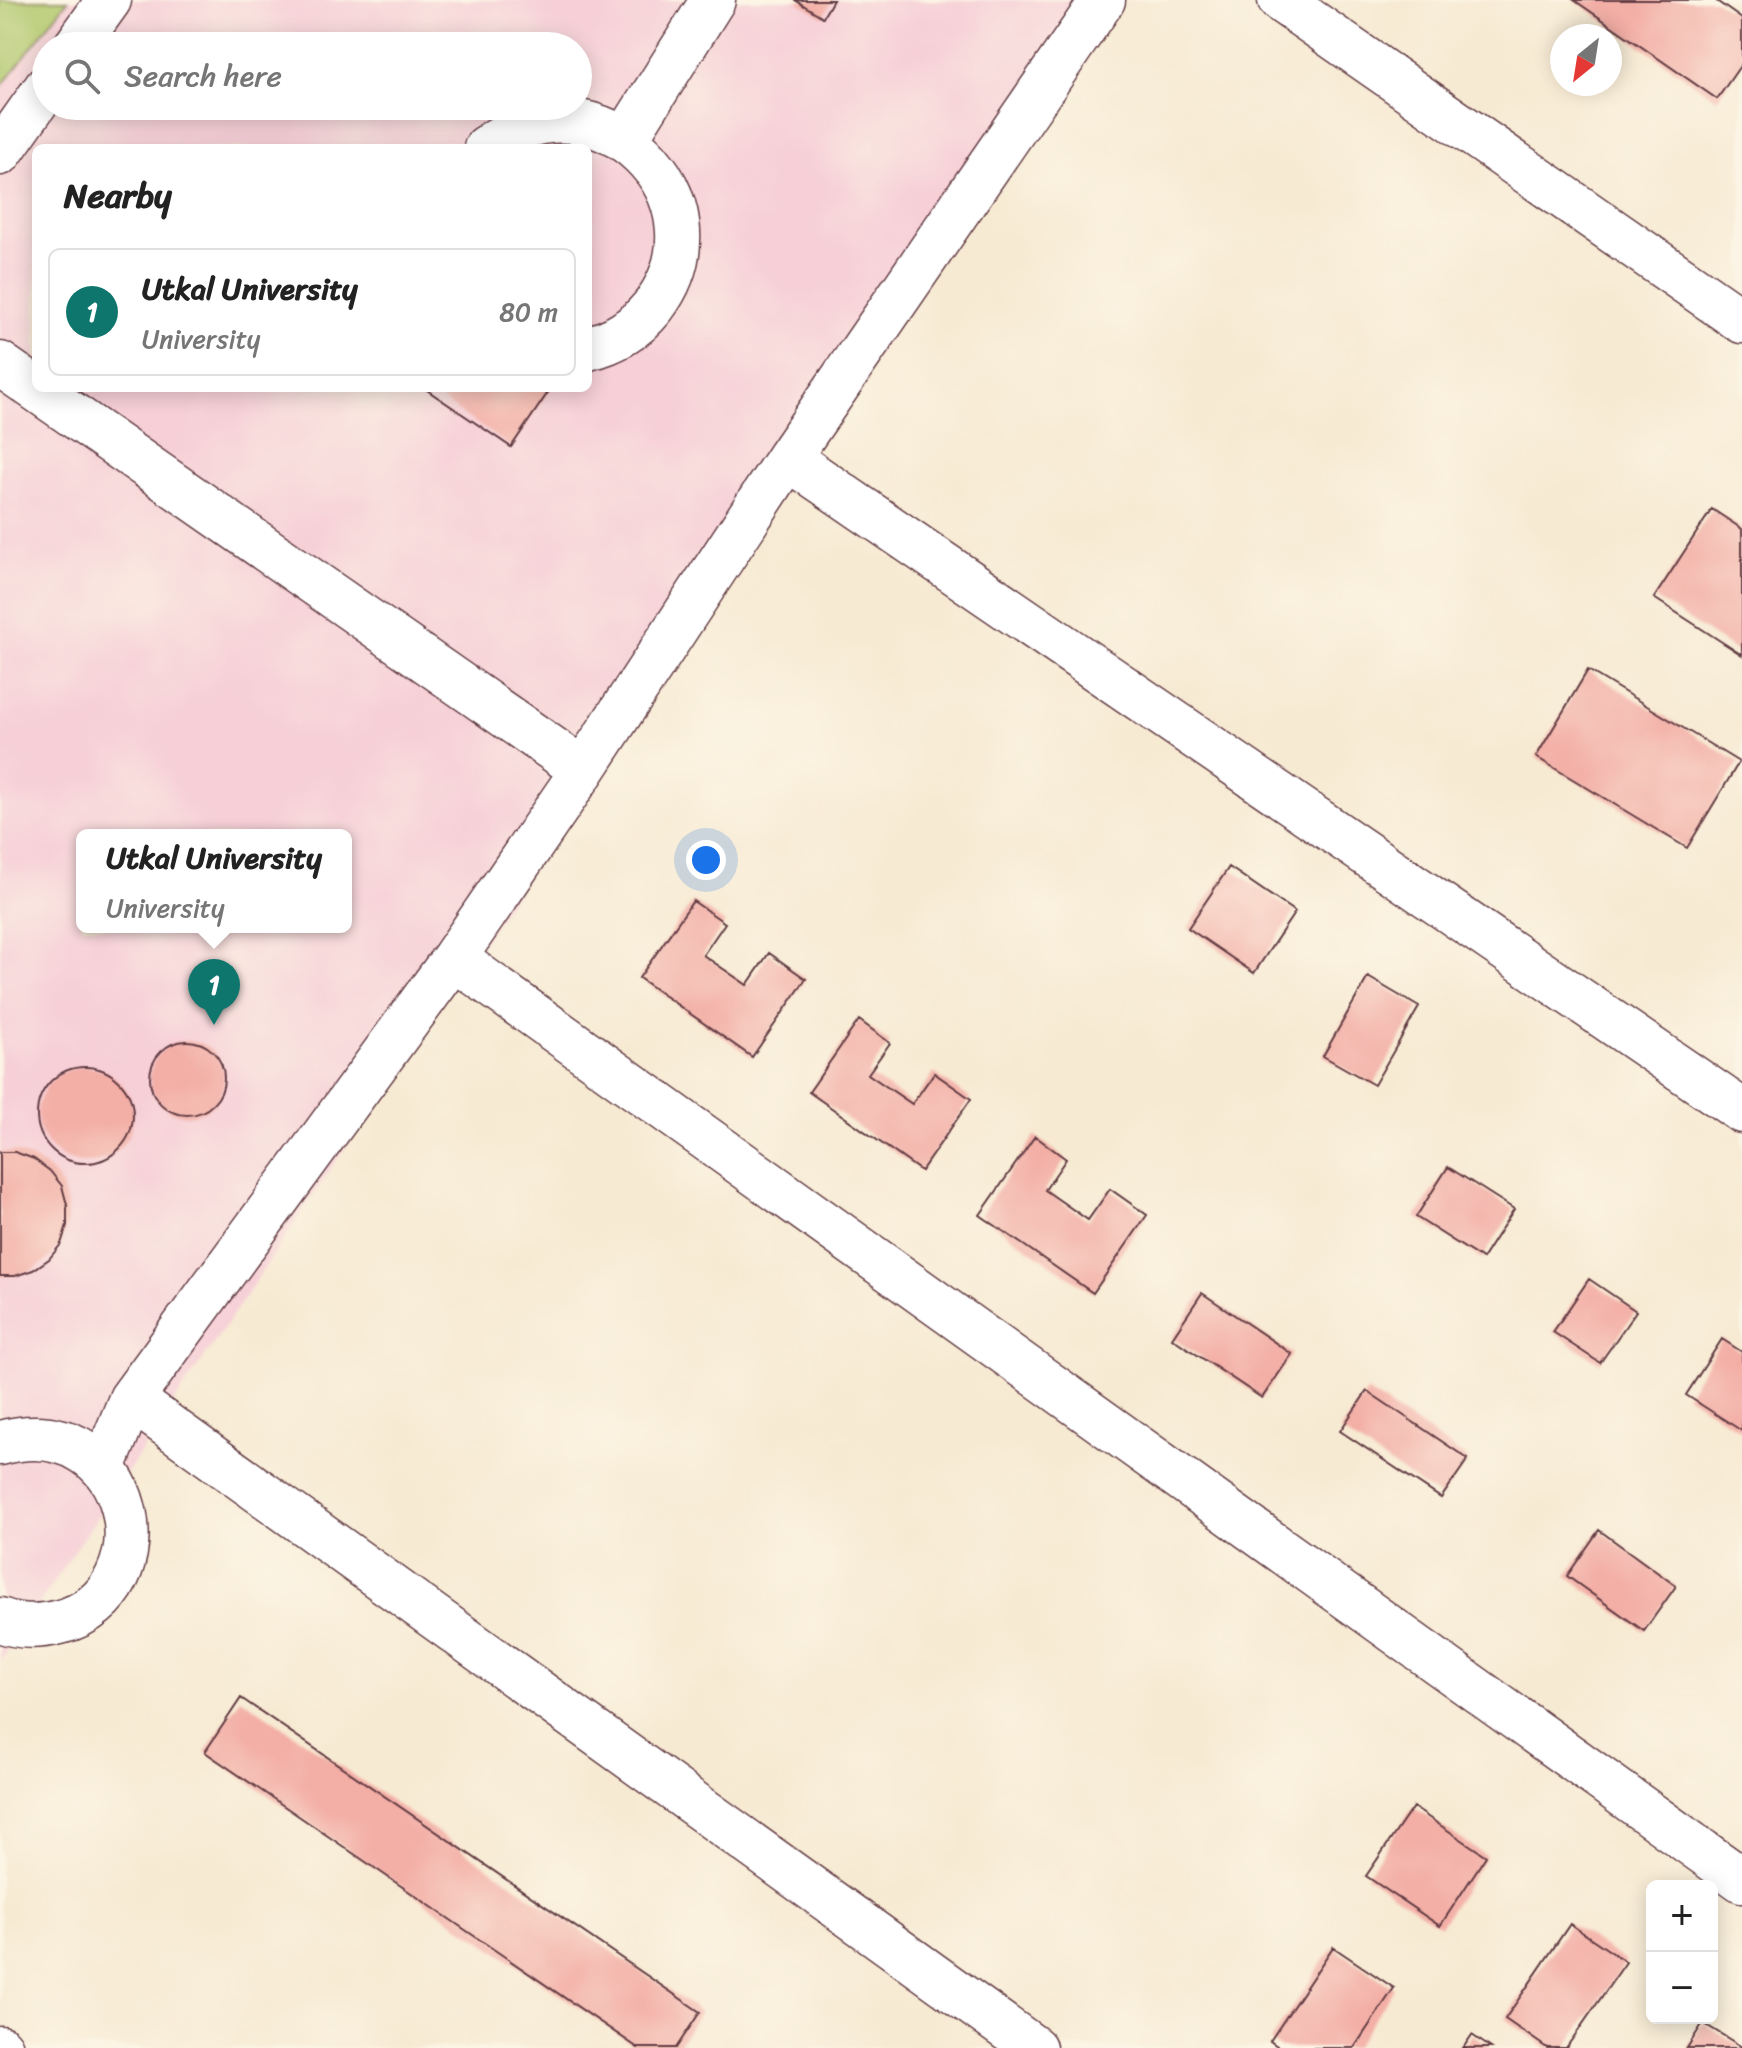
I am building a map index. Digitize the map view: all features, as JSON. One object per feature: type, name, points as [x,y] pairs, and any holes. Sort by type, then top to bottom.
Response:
[{"type":"lane","points":[[86,32],[109,0]]},
{"type":"lane","points":[[625,140],[713,0]]},
{"type":"lane","points":[[103,1468],[131,1399],[454,958],[583,770],[788,458],[1103,0]]},
{"type":"lane","points":[[1280,0],[1742,321]]},
{"type":"lane","points":[[0,153],[32,108]]},
{"type":"lane","points":[[491,144],[502,135],[537,122],[574,120],[610,131],[625,140],[642,152],[664,183],[676,218],[676,255],[665,291],[640,323],[607,344],[592,347]]},
{"type":"lane","points":[[0,364],[32,386]]},
{"type":"lane","points":[[40,392],[583,770]]},
{"type":"lane","points":[[788,458],[1742,1111]]},
{"type":"lane","points":[[454,958],[1742,1880]]},
{"type":"lane","points":[[131,1399],[1034,2048]]},
{"type":"lane","points":[[0,1443],[22,1437],[52,1438],[80,1449],[103,1468],[120,1493],[128,1523],[125,1553],[115,1581],[95,1604],[69,1620],[40,1627],[0,1620]]},
{"type":"shaded area","points":[[0,0],[1115,0],[0,1662]]},
{"type":"green space","points":[[0,0],[68,0],[43,32],[32,32],[32,47],[0,88]]},
{"type":"building","points":[[795,0],[833,0],[823,17]]},
{"type":"building","points":[[1574,0],[1715,0],[1742,19],[1742,63],[1717,99],[1622,33],[1622,24],[1609,24]]},
{"type":"building","points":[[430,392],[548,392],[511,447]]},
{"type":"building","points":[[1712,509],[1742,529],[1742,655],[1654,598]]},
{"type":"building","points":[[1588,670],[1739,762],[1687,848],[1536,757]]},
{"type":"building","points":[[1229,867],[1295,912],[1254,973],[1188,928]]},
{"type":"building","points":[[693,901],[725,923],[703,955],[747,985],[769,953],[806,979],[752,1057],[639,978]]},
{"type":"building","points":[[1368,977],[1419,1007],[1374,1085],[1323,1056]]},
{"type":"building","points":[[859,1020],[890,1043],[868,1074],[912,1104],[934,1073],[971,1099],[921,1171],[809,1092]]},
{"type":"building","points":[[187,1041],[208,1047],[218,1057],[224,1078],[218,1099],[208,1109],[187,1115],[166,1109],[156,1099],[150,1078],[156,1057],[166,1047]]},
{"type":"building","points":[[85,1067],[103,1071],[119,1081],[129,1097],[133,1115],[129,1133],[119,1149],[103,1159],[85,1163],[67,1159],[51,1149],[41,1133],[37,1115],[41,1097],[51,1081],[67,1071]]},
{"type":"building","points":[[1035,1136],[1066,1159],[1045,1190],[1088,1220],[1110,1189],[1147,1215],[1093,1293],[980,1215]]},
{"type":"building","points":[[0,1152],[15,1152],[34,1159],[50,1171],[62,1186],[67,1205],[67,1225],[61,1244],[49,1259],[33,1270],[15,1276],[0,1276]]},
{"type":"building","points":[[1448,1167],[1514,1209],[1482,1259],[1416,1217]]},
{"type":"building","points":[[1589,1279],[1636,1311],[1600,1363],[1553,1332]]},
{"type":"building","points":[[1202,1293],[1292,1354],[1262,1398],[1172,1338]]},
{"type":"building","points":[[1722,1339],[1742,1352],[1742,1431],[1686,1395]]},
{"type":"building","points":[[1367,1391],[1468,1459],[1441,1498],[1340,1431]]},
{"type":"building","points":[[1599,1530],[1676,1586],[1644,1631],[1567,1576]]},
{"type":"building","points":[[241,1698],[700,2012],[676,2048],[638,2048],[205,1752]]},
{"type":"building","points":[[1413,1807],[1486,1856],[1440,1926],[1366,1876]]},
{"type":"building","points":[[1570,1924],[1626,1962],[1566,2048],[1547,2048],[1505,2019]]},
{"type":"building","points":[[1333,1947],[1394,1988],[1354,2048],[1280,2048],[1270,2041]]},
{"type":"building","points":[[1702,2024],[1742,2047],[1742,2048],[1687,2048]]},
{"type":"building","points":[[1472,2035],[1491,2048],[1463,2048]]},
{"type":"place","name":"Utkal University","points":[[214,1025]]}]
